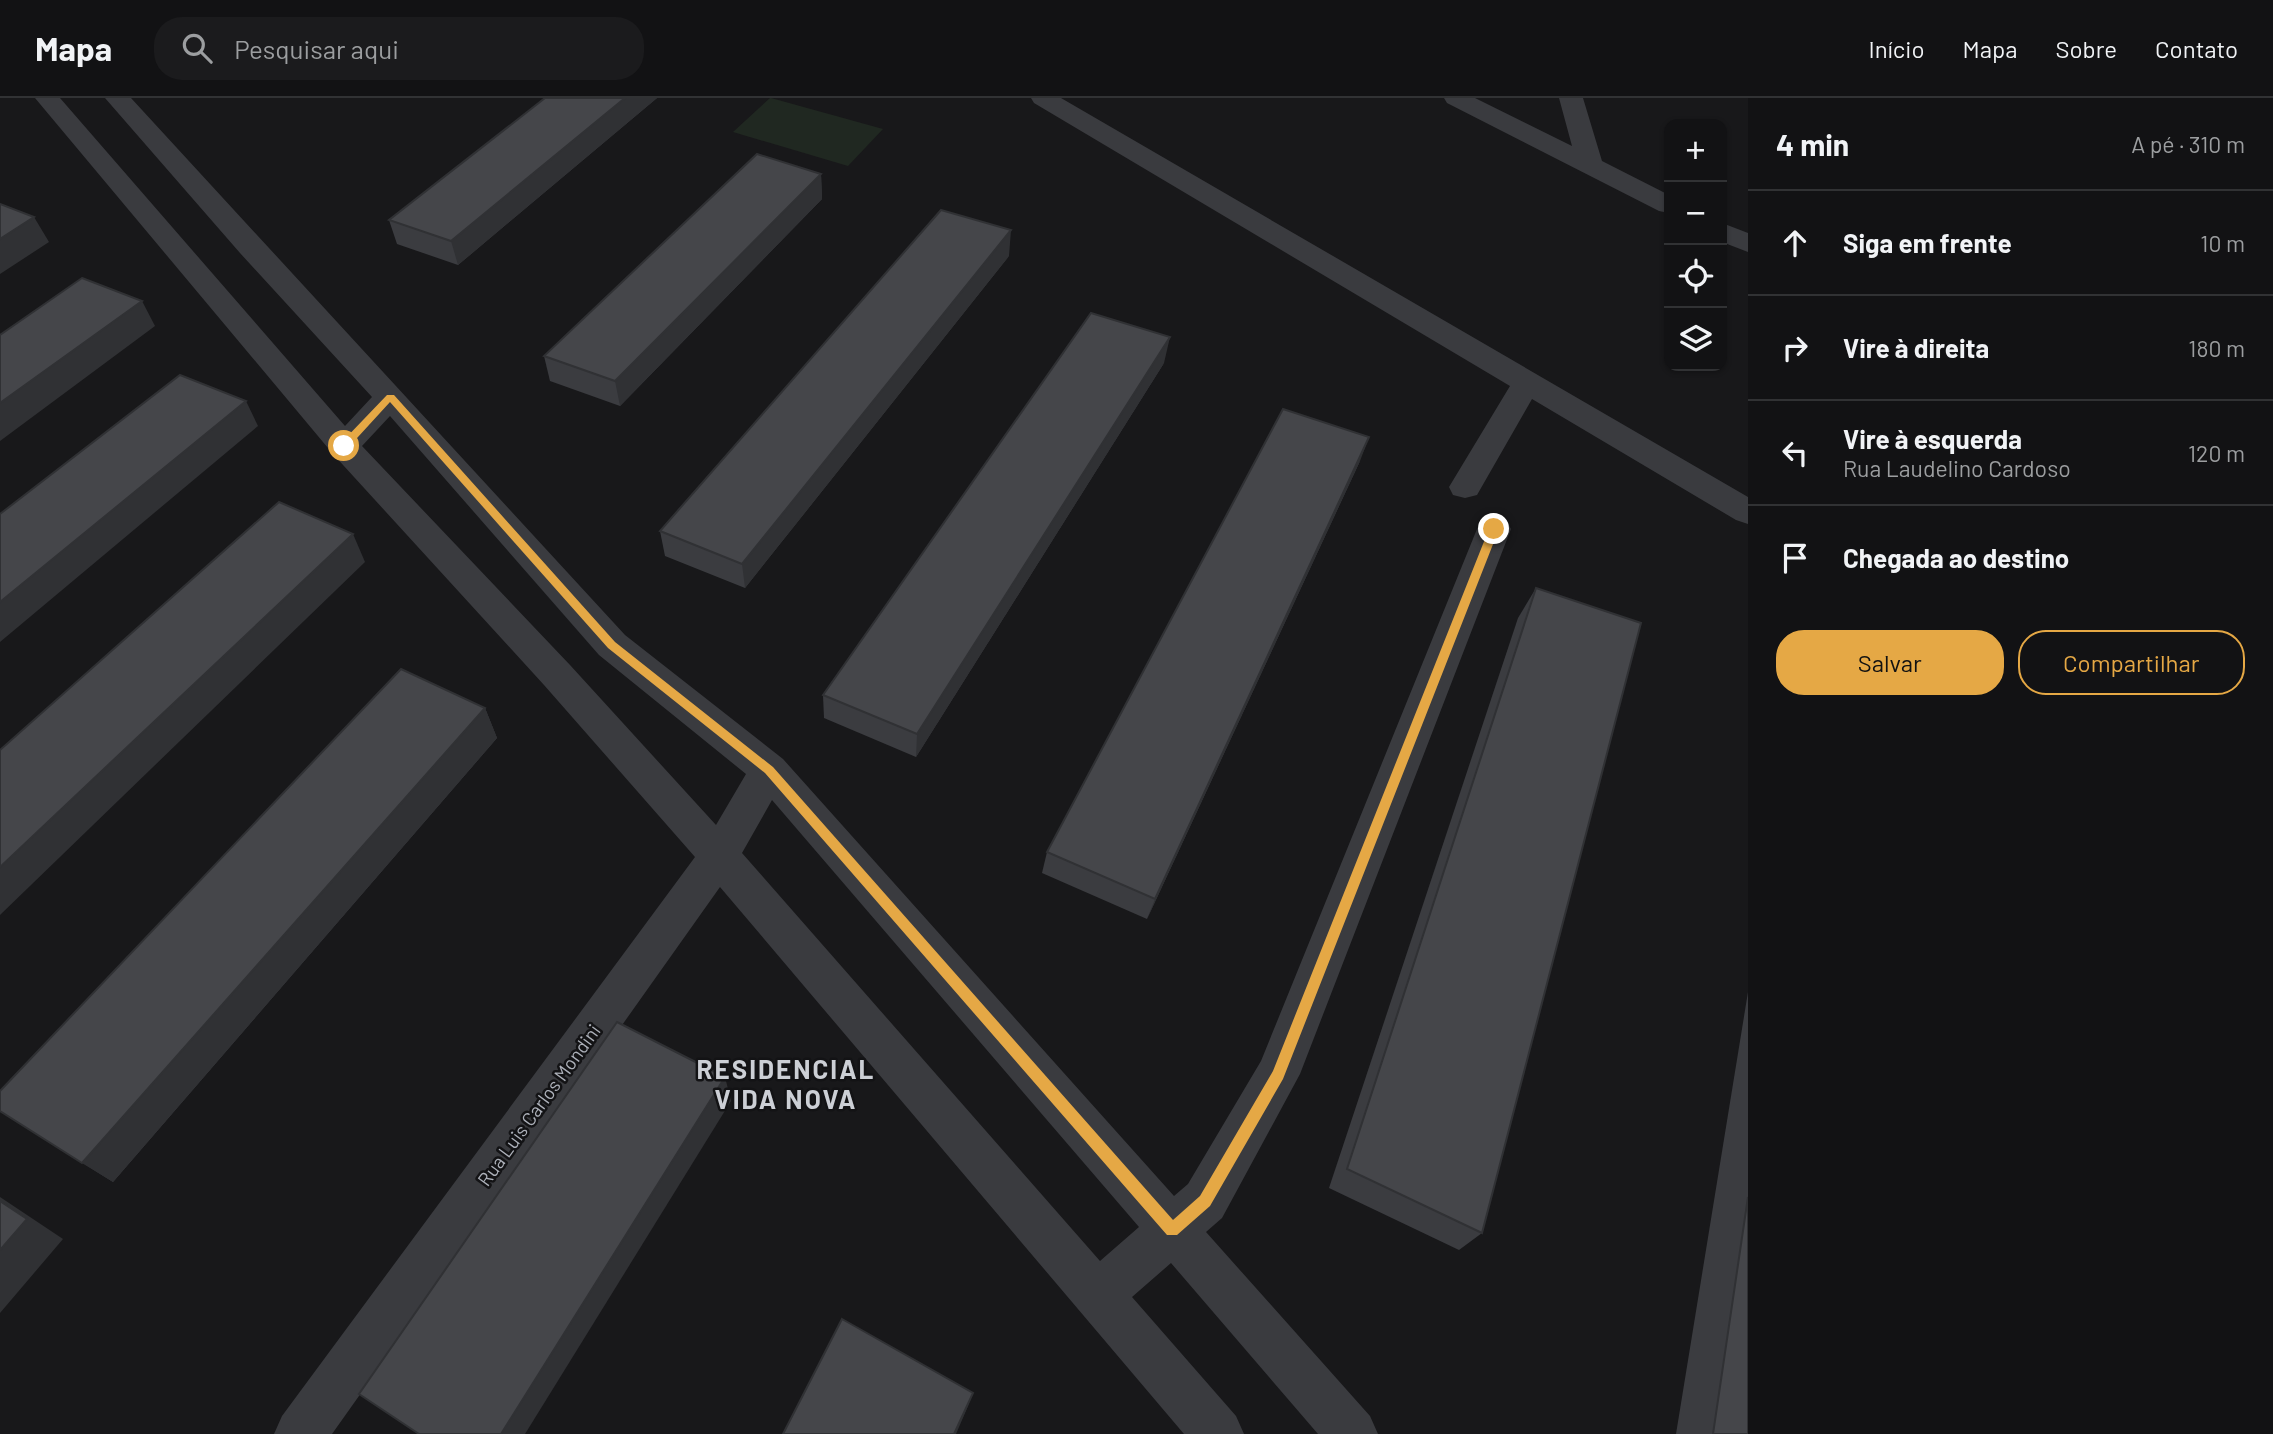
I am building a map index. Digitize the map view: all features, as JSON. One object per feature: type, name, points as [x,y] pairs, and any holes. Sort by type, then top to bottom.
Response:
[{"type":"street","points":[[1043,98],[1748,512]]},
{"type":"street","points":[[1456,98],[1664,203]]},
{"type":"street","points":[[1571,98],[1590,166]]},
{"type":"street","points":[[89,106],[250,247],[390,397],[612,645],[769,770],[1352,1434]]},
{"type":"street","points":[[89,106],[344,446],[557,675],[719,856],[1218,1434]]},
{"type":"street","points":[[1727,234],[1748,244]]},
{"type":"street","points":[[1465,487],[1526,384]]},
{"type":"street","points":[[344,446],[390,397]]},
{"type":"street","points":[[1098,1295],[1205,1201],[1278,1074],[1494,529]]},
{"type":"street","name":"Rua Luis Carlos Mondini","points":[[300,1434],[719,856],[769,770]]},
{"type":"shaded area","points":[[770,98],[883,129],[848,166],[733,132]]},
{"type":"building","points":[[545,98],[625,98],[451,241],[389,220]]},
{"type":"building","points":[[757,154],[821,174],[615,381],[544,356]]},
{"type":"building","points":[[0,204],[34,217],[0,239]]},
{"type":"building","points":[[941,210],[1011,230],[742,564],[660,531]]},
{"type":"building","points":[[82,278],[142,301],[0,403],[0,335]]},
{"type":"building","points":[[1091,313],[1170,337],[917,734],[823,695]]},
{"type":"building","points":[[180,375],[246,401],[0,602],[0,514]]},
{"type":"building","points":[[1283,409],[1369,437],[1155,899],[1047,852]]},
{"type":"building","points":[[279,502],[353,534],[0,867],[0,750]]},
{"type":"building","points":[[1536,588],[1641,623],[1482,1233],[1347,1169]]},
{"type":"building","points":[[401,669],[485,708],[82,1163],[0,1111],[0,1091]]},
{"type":"building","points":[[617,1022],[725,1077],[501,1434],[419,1434],[359,1394]]},
{"type":"building","points":[[1748,1197],[1748,1434],[1713,1434]]},
{"type":"building","points":[[0,1201],[27,1219],[0,1250]]},
{"type":"building","points":[[842,1319],[973,1393],[954,1434],[783,1434]]},
{"type":"district","name":"RESIDENCIAL VIDA NOVA","points":[[786,1085]]},
{"type":"route","points":[[344,446],[390,397],[612,645],[769,770],[1172,1230],[1205,1201],[1278,1074],[1494,529]]}]
